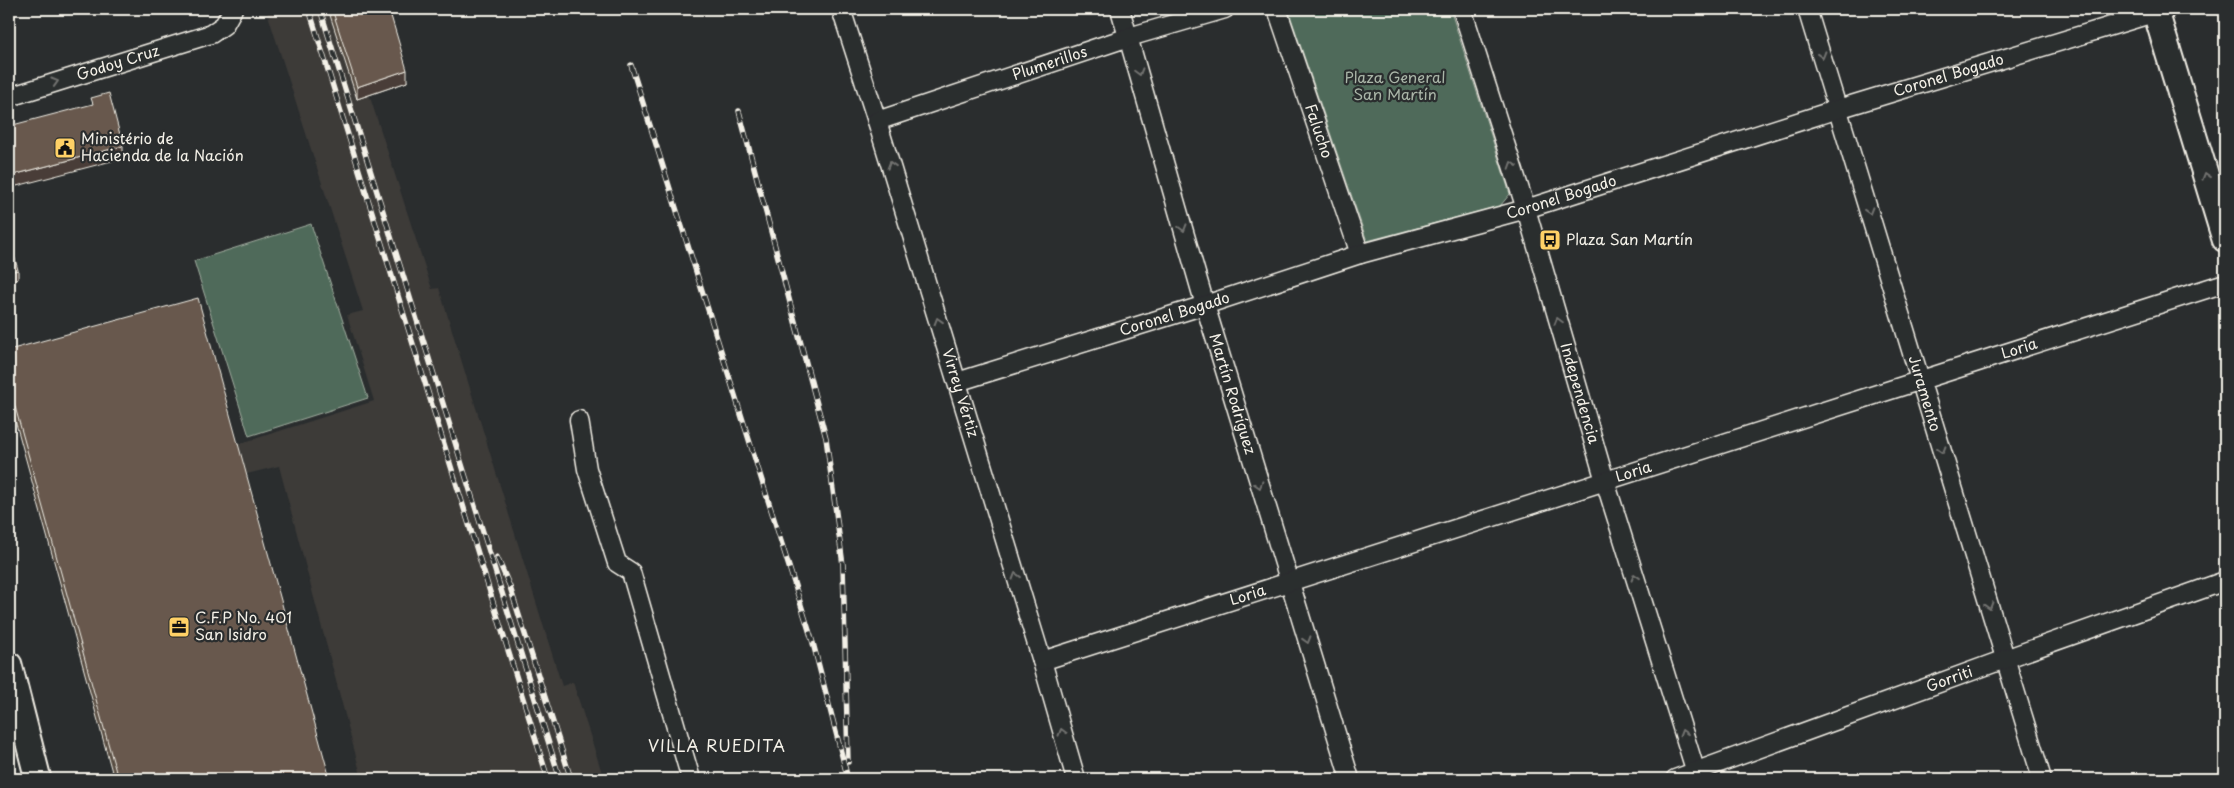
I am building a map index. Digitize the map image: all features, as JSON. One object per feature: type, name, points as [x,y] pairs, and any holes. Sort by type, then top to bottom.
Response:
[{"type":"street","name":"Godoy Cruz","points":[[9,97],[211,34],[224,25],[233,9]]},
{"type":"street","name":"Virrey Vértiz","points":[[841,9],[878,121],[1076,779]]},
{"type":"street","name":"Martín Rodríguez","points":[[1120,9],[1205,305],[1350,779]]},
{"type":"street","name":"Plumerillos","points":[[878,121],[1128,37],[1225,9]]},
{"type":"street","name":"Falucho","points":[[1278,9],[1360,254]]},
{"type":"street","name":"Independencia","points":[[1462,9],[1526,209],[1605,481],[1697,775]]},
{"type":"street","name":"Juramento","points":[[1807,9],[2042,779]]},
{"type":"street","name":"Coronel Bogado","points":[[957,382],[1205,305],[1360,254],[1526,209],[1838,109],[2159,10]]},
{"type":"street","points":[[2159,10],[2225,239]]},
{"type":"street","name":"Loria","points":[[1042,661],[2225,283]]},
{"type":"street","points":[[579,420],[590,479],[617,563],[631,572],[691,779]]},
{"type":"street","name":"Gorriti","points":[[1675,779],[1697,775],[2004,659],[2225,581]]},
{"type":"street","points":[[9,665],[38,779]]},
{"type":"shaded area","points":[[266,9],[329,9],[369,94],[432,289],[439,288],[562,686],[573,682],[604,779],[362,779],[279,466],[243,475],[235,445],[374,401],[347,315],[363,311]]},
{"type":"green space","name":"Plaza General San Martín","points":[[1288,9],[1450,9],[1510,194],[1500,206],[1367,241]]},
{"type":"green space","points":[[311,224],[368,398],[249,436],[194,261]]},
{"type":"building","points":[[332,9],[389,9],[407,70],[357,87]]},
{"type":"building","name":"Ministério de Hacienda de la Nación","points":[[109,93],[123,146],[9,176],[9,126],[93,104],[91,98]]},
{"type":"building","points":[[9,237],[18,270],[9,272]]},
{"type":"building","name":"C.F.P No. 401 San Isidro","points":[[198,298],[330,779],[118,779],[9,385],[9,350]]},
{"type":"railway","points":[[309,9],[548,779]]},
{"type":"railway","points":[[320,9],[560,779]]},
{"type":"railway","points":[[631,65],[813,643],[848,779]]},
{"type":"railway","points":[[739,111],[826,438],[843,565],[848,762]]},
{"type":"railway","points":[[497,557],[510,587],[571,779]]},
{"type":"place","name":"Ministério de Hacienda de la Nación","points":[[65,148]]},
{"type":"place","name":"Plaza San Martín","points":[[1550,240]]},
{"type":"place","name":"C.F.P No. 401 San Isidro","points":[[179,627]]},
{"type":"district","name":"VILLA RUEDITA","points":[[717,746]]}]
